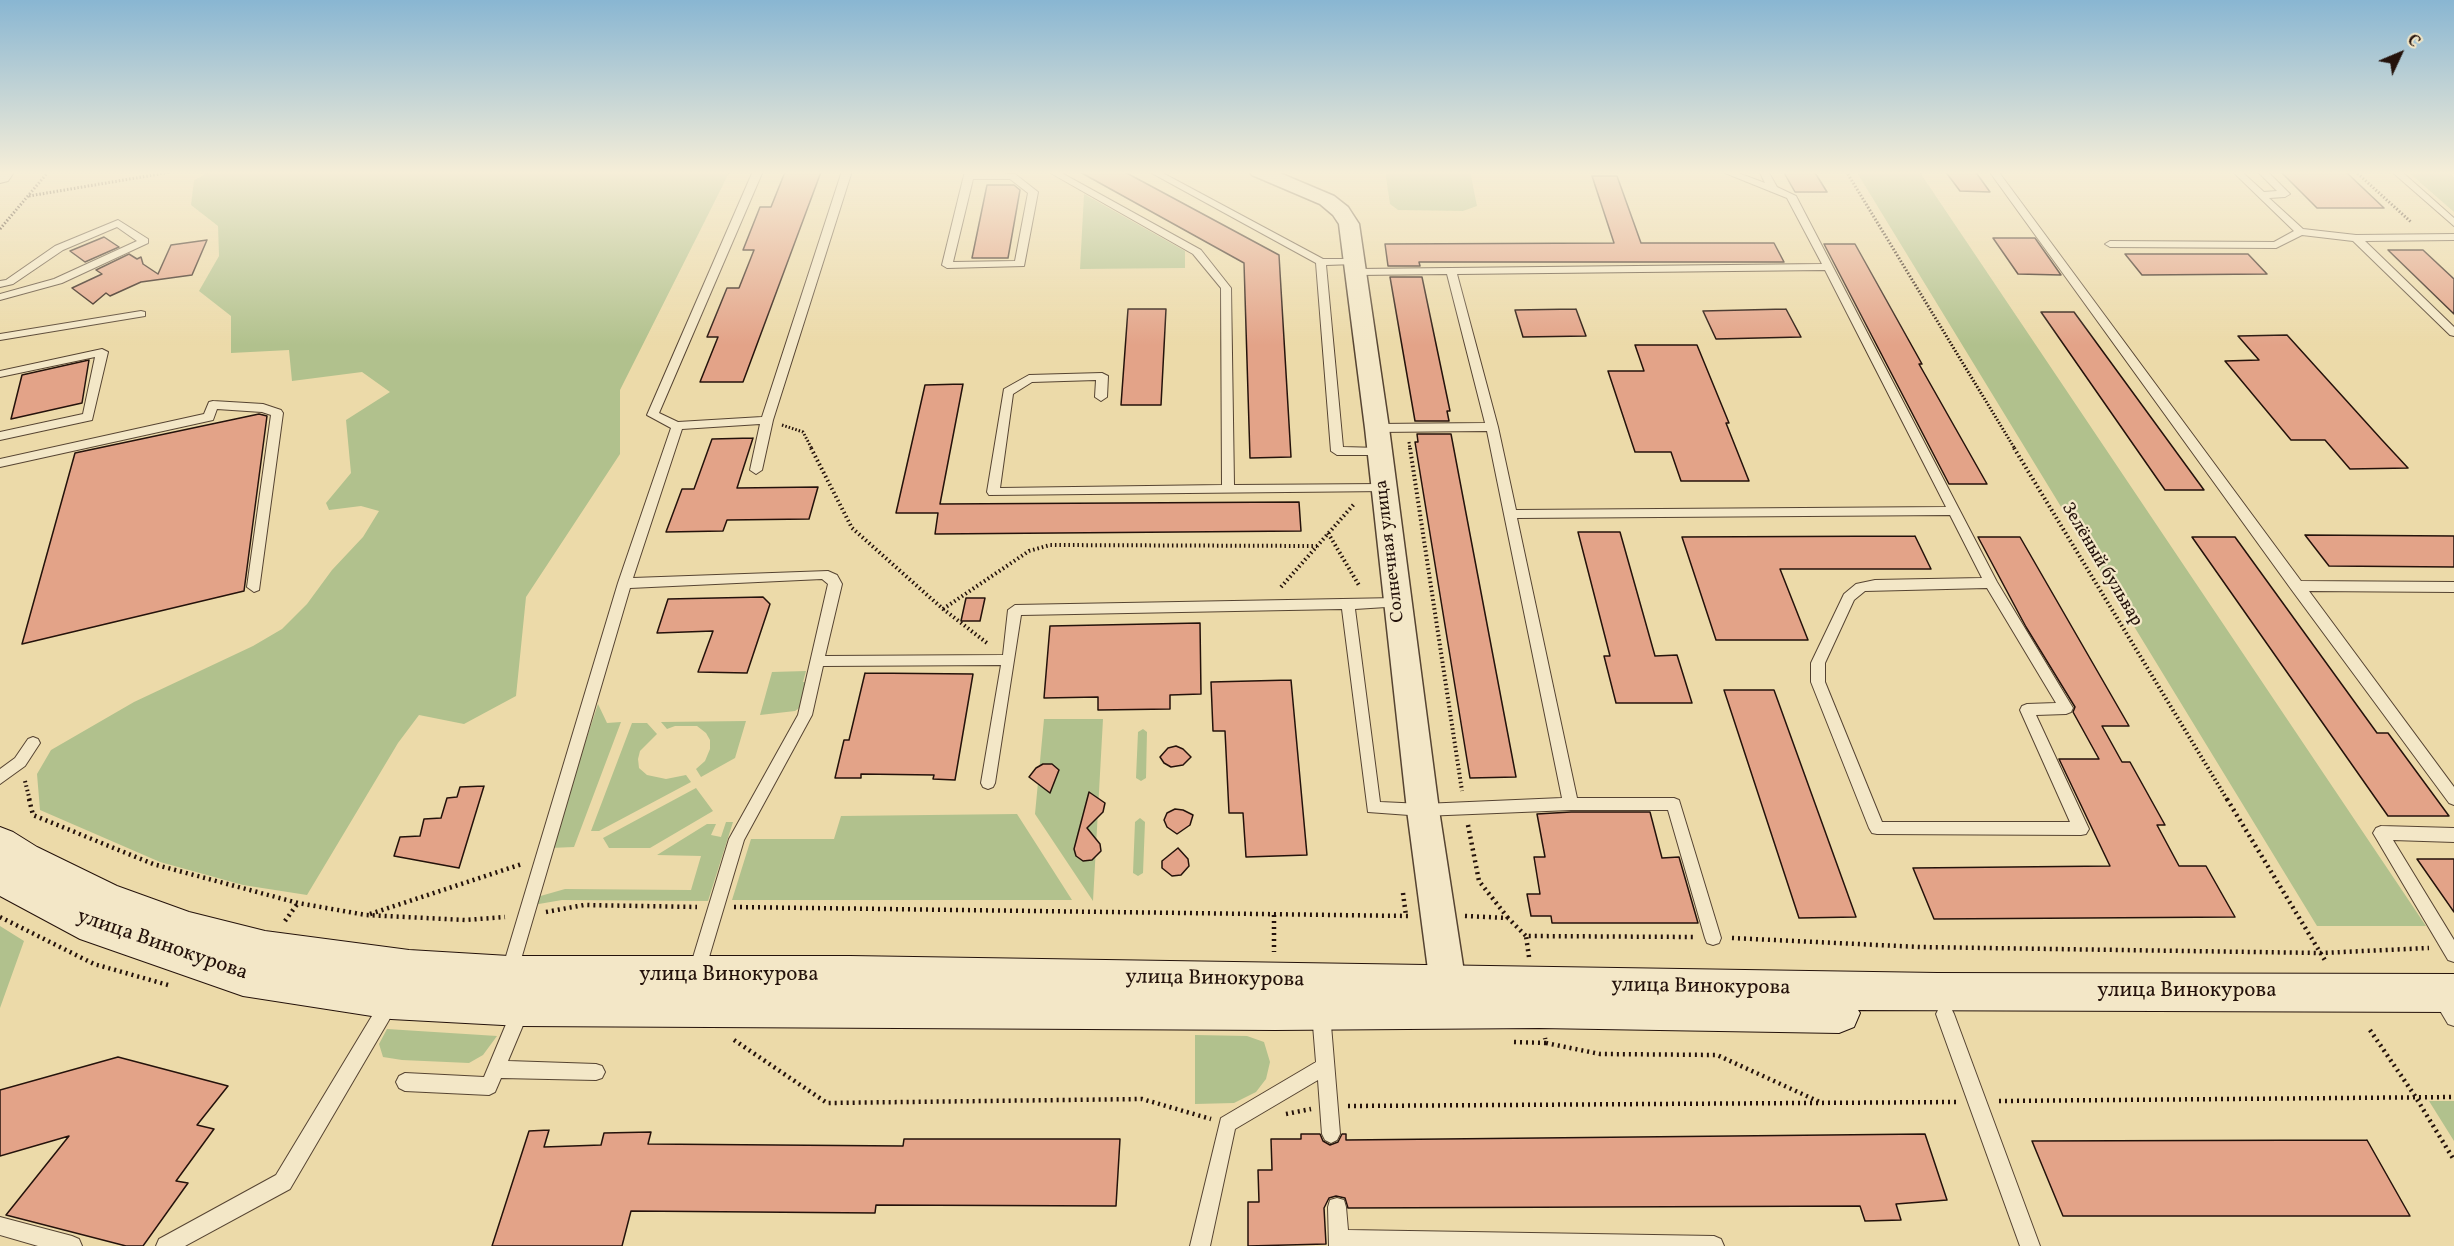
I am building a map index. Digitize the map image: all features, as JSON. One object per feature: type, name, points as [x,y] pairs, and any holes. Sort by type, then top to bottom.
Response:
[{"type":"main road","name":"улица Винокурова","points":[[0,843],[23,860],[103,898],[189,930],[400,985]]},
{"type":"main road","name":"улица Винокурова","points":[[0,878],[94,926],[243,977],[400,985],[1941,1003],[2346,1011],[2450,1006]]},
{"type":"main road","name":"улица Винокурова","points":[[521,986],[696,976],[850,975],[1321,996]]},
{"type":"street","name":"Солнечная улица","points":[[1350,229],[1378,440],[1375,488],[1383,603],[1423,810],[1449,997]]},
{"type":"lane","points":[[0,284],[9,282],[59,248],[103,229]]},
{"type":"lane","points":[[0,297],[58,280],[144,241],[127,229]]},
{"type":"lane","points":[[733,229],[653,416],[677,426],[766,420]]},
{"type":"lane","points":[[756,470],[766,420],[828,229]]},
{"type":"lane","points":[[956,229],[947,265],[1020,264],[1026,229]]},
{"type":"lane","points":[[1156,229],[1197,252],[1226,288],[1228,490]]},
{"type":"lane","points":[[1260,229],[1321,262],[1356,267],[1451,272],[1829,267]]},
{"type":"lane","points":[[1809,229],[1991,583],[2066,708],[2027,710],[2081,829],[1877,828],[1818,682],[1818,663],[1850,597],[1861,587],[1991,583]]},
{"type":"lane","points":[[2035,229],[2454,799]]},
{"type":"lane","points":[[2297,229],[2300,232]]},
{"type":"lane","points":[[2109,244],[2276,245],[2300,232],[2356,238],[2454,237]]},
{"type":"lane","points":[[2356,238],[2454,333]]},
{"type":"lane","points":[[1321,262],[1337,451],[1378,440],[1407,428],[1492,427]]},
{"type":"lane","points":[[1451,272],[1492,427],[1571,804]]},
{"type":"lane","points":[[0,337],[141,314]]},
{"type":"lane","points":[[0,374],[102,352],[88,417],[0,436]]},
{"type":"lane","points":[[1101,397],[1102,376],[1029,379],[1008,392],[993,492],[1375,488]]},
{"type":"lane","points":[[0,463],[209,417],[213,405],[263,408],[277,413],[254,587]]},
{"type":"lane","points":[[405,1082],[489,1086],[521,986],[527,915],[542,858],[625,583],[677,426]]},
{"type":"lane","points":[[1510,514],[1953,511]]},
{"type":"lane","points":[[625,583],[823,574],[832,578],[835,584],[805,715],[737,839],[696,976]]},
{"type":"lane","points":[[2296,586],[2454,587]]},
{"type":"lane","points":[[1348,603],[1373,808],[1423,810],[1571,804],[1674,804],[1713,938]]},
{"type":"lane","points":[[988,783],[1015,610],[1383,603]]},
{"type":"lane","points":[[818,661],[1009,660]]},
{"type":"lane","points":[[0,778],[20,762],[33,743]]},
{"type":"lane","points":[[2452,951],[2380,833],[2454,835]]},
{"type":"lane","points":[[166,1246],[283,1182],[400,985]]},
{"type":"lane","points":[[1321,996],[1331,1134]]},
{"type":"lane","points":[[1941,1003],[2030,1246]]},
{"type":"lane","points":[[1200,1246],[1227,1124],[1326,1066]]},
{"type":"lane","points":[[496,1069],[596,1072]]},
{"type":"lane","points":[[1337,1207],[1339,1243],[1714,1246]]},
{"type":"lane","points":[[0,1226],[72,1246]]},
{"type":"path","name":"Зелёный бульвар","points":[[1881,229],[2327,963]]},
{"type":"path","points":[[2418,229],[2427,237]]},
{"type":"path","points":[[766,420],[803,432],[852,528],[943,609],[1009,660]]},
{"type":"path","points":[[1407,428],[1465,808],[1479,880],[1508,918],[1526,936],[1531,967]]},
{"type":"path","points":[[1266,605],[1328,533],[1375,488]]},
{"type":"path","points":[[1328,533],[1383,603]]},
{"type":"path","points":[[943,609],[1029,551],[1050,545],[1317,546]]},
{"type":"path","points":[[20,762],[33,815],[153,864],[298,903],[366,915],[465,920],[527,915],[584,905],[1417,915]]},
{"type":"path","points":[[366,915],[542,858]]},
{"type":"path","points":[[1274,915],[1274,952]]},
{"type":"path","points":[[1462,916],[1508,918]]},
{"type":"path","points":[[0,917],[94,964],[170,985]]},
{"type":"path","points":[[1526,936],[1713,938],[1920,947],[2321,953],[2452,951]]},
{"type":"path","points":[[2370,1030],[2415,1096],[2454,1160]]},
{"type":"path","points":[[724,1034],[827,1103],[1142,1099],[1227,1124]]},
{"type":"path","points":[[1546,1043],[1600,1054],[1717,1055],[1825,1104]]},
{"type":"path","points":[[1284,1114],[1329,1106],[1825,1104],[2454,1097]]},
{"type":"green space","points":[[218,229],[701,229],[620,390],[620,454],[526,597],[516,696],[464,724],[419,715],[398,743],[307,895],[243,885],[160,862],[40,810],[37,774],[51,750],[134,702],[253,646],[282,629],[307,604],[332,570],[363,537],[379,511],[361,506],[329,510],[326,503],[351,473],[346,420],[390,392],[362,372],[292,381],[289,350],[231,353],[231,316],[199,291],[219,256]]},
{"type":"green space","points":[[1082,229],[1146,229],[1185,251],[1185,268],[1080,269]]},
{"type":"green space","points":[[1892,229],[1958,229],[2426,926],[2317,926]]},
{"type":"green space","points":[[806,671],[803,682],[810,682],[805,704],[795,711],[760,715],[772,672]]},
{"type":"green space","points":[[598,704],[607,723],[621,722],[574,847],[550,848]]},
{"type":"green space","points":[[1044,719],[1103,719],[1093,901],[1035,814]]},
{"type":"green space","points":[[746,721],[735,758],[701,777],[696,769],[705,761],[710,749],[710,740],[706,733],[697,726],[675,726],[667,729],[661,722]]},
{"type":"green space","points":[[632,723],[647,723],[657,734],[640,751],[639,768],[647,775],[666,779],[686,775],[691,782],[599,831],[591,831]]},
{"type":"green space","points":[[1143,729],[1147,732],[1146,778],[1141,781],[1136,778],[1138,732]]},
{"type":"green space","points":[[696,788],[713,811],[650,848],[609,848],[603,838]]},
{"type":"green space","points":[[1017,814],[1072,900],[732,900],[751,839],[834,839],[841,816]]},
{"type":"green space","points":[[1140,818],[1145,822],[1143,873],[1138,876],[1133,873],[1135,822]]},
{"type":"green space","points":[[726,822],[733,822],[708,901],[562,900],[533,905],[537,897],[565,889],[691,890],[701,856],[657,855],[707,824],[716,824],[711,835],[721,837]]},
{"type":"green space","points":[[0,926],[24,941],[0,1008]]},
{"type":"green space","points":[[387,1029],[497,1036],[483,1055],[469,1063],[402,1060],[383,1057],[379,1044]]},
{"type":"green space","points":[[1195,1035],[1247,1036],[1264,1042],[1270,1062],[1266,1079],[1256,1092],[1234,1103],[1195,1104]]},
{"type":"green space","points":[[2429,1101],[2454,1101],[2454,1141]]},
{"type":"building","points":[[751,229],[800,229],[743,382],[700,382],[718,337],[707,337],[727,288],[739,288],[754,250],[743,250]]},
{"type":"building","points":[[978,229],[1013,229],[1008,258],[972,258]]},
{"type":"building","points":[[1183,229],[1231,229],[1279,255],[1291,457],[1250,458],[1244,263]]},
{"type":"building","points":[[1609,229],[1636,229],[1641,243],[1774,243],[1784,262],[1419,262],[1420,266],[1388,266],[1385,244],[1614,243]]},
{"type":"building","points":[[104,237],[119,247],[85,262],[70,251]]},
{"type":"building","points":[[1993,238],[2035,238],[2061,275],[2018,274]]},
{"type":"building","points":[[207,240],[192,275],[141,282],[110,296],[106,293],[93,304],[72,288],[102,274],[96,270],[129,254],[137,259],[141,257],[143,264],[158,274],[171,245]]},
{"type":"building","points":[[1824,244],[1855,244],[1987,484],[1949,484]]},
{"type":"building","points":[[2388,250],[2423,250],[2454,279],[2454,314]]},
{"type":"building","points":[[2125,254],[2248,254],[2267,274],[2142,275]]},
{"type":"building","points":[[1390,277],[1422,277],[1450,411],[1447,411],[1449,421],[1415,421]]},
{"type":"building","points":[[1128,309],[1166,309],[1161,405],[1121,405]]},
{"type":"building","points":[[1576,309],[1586,336],[1523,337],[1515,310]]},
{"type":"building","points":[[1786,309],[1801,337],[1716,339],[1703,311]]},
{"type":"building","points":[[2041,312],[2074,312],[2204,490],[2165,490]]},
{"type":"building","points":[[2287,335],[2408,468],[2350,469],[2325,440],[2291,440],[2225,361],[2259,360],[2238,336]]},
{"type":"building","points":[[1635,345],[1697,345],[1729,423],[1726,423],[1749,481],[1681,481],[1671,452],[1635,452],[1608,371],[1644,371]]},
{"type":"building","points":[[89,360],[82,403],[11,419],[22,375]]},
{"type":"building","points":[[963,384],[940,504],[1299,502],[1301,531],[935,534],[938,513],[896,513],[925,385]]},
{"type":"building","points":[[259,414],[267,416],[244,591],[22,644],[75,453]]},
{"type":"building","points":[[1417,434],[1451,434],[1516,777],[1470,778],[1415,442],[1418,442]]},
{"type":"building","points":[[753,438],[737,488],[818,487],[809,519],[727,520],[723,531],[666,532],[682,489],[694,489],[712,439]]},
{"type":"building","points":[[1578,532],[1620,532],[1655,656],[1677,655],[1692,703],[1616,703],[1604,656],[1610,656]]},
{"type":"building","points":[[2305,535],[2454,536],[2454,567],[2329,566]]},
{"type":"building","points":[[1915,536],[1931,569],[1780,569],[1808,640],[1716,640],[1682,537]]},
{"type":"building","points":[[1978,537],[2020,537],[2129,726],[2102,726],[2122,762],[2130,762],[2165,825],[2157,825],[2179,866],[2206,866],[2235,917],[1934,919],[1913,868],[2110,866],[2059,759],[2099,759],[2073,712],[2075,707],[2026,627]]},
{"type":"building","points":[[2192,537],[2235,537],[2377,733],[2388,733],[2449,816],[2388,816]]},
{"type":"building","points":[[763,597],[770,604],[747,673],[698,672],[713,631],[657,633],[668,599]]},
{"type":"building","points":[[966,598],[985,598],[980,621],[961,621]]},
{"type":"building","points":[[1200,623],[1201,694],[1170,695],[1170,709],[1098,710],[1098,697],[1044,698],[1050,626]]},
{"type":"building","points":[[865,673],[973,674],[955,780],[933,779],[934,775],[861,774],[861,778],[835,778],[844,740],[849,740]]},
{"type":"building","points":[[1291,680],[1307,855],[1246,857],[1243,813],[1229,813],[1225,731],[1213,731],[1211,682]]},
{"type":"building","points":[[1724,690],[1774,690],[1856,917],[1799,918]]},
{"type":"building","points":[[1176,746],[1191,757],[1183,765],[1171,767],[1160,757],[1168,748]]},
{"type":"building","points":[[1043,764],[1052,764],[1059,770],[1050,793],[1029,777],[1036,768]]},
{"type":"building","points":[[484,786],[459,868],[394,856],[400,837],[420,836],[424,819],[441,818],[447,798],[457,797],[460,787]]},
{"type":"building","points":[[1089,792],[1105,803],[1103,812],[1087,828],[1100,844],[1101,851],[1092,860],[1083,861],[1076,856],[1074,849]]},
{"type":"building","points":[[1175,809],[1193,815],[1190,825],[1177,834],[1167,827],[1164,820],[1167,813]]},
{"type":"building","points":[[1650,812],[1662,858],[1679,857],[1698,923],[1552,923],[1551,916],[1531,916],[1527,894],[1540,894],[1534,857],[1545,857],[1537,814]]},
{"type":"building","points":[[1178,848],[1188,859],[1189,866],[1181,875],[1172,876],[1162,868],[1162,861]]},
{"type":"building","points":[[2417,859],[2454,859],[2454,912]]},
{"type":"building","points":[[118,1057],[228,1086],[197,1125],[214,1129],[176,1181],[188,1183],[143,1246],[126,1246],[6,1215],[69,1136],[0,1156],[0,1090]]},
{"type":"building","points":[[549,1130],[544,1147],[601,1145],[604,1133],[651,1132],[648,1144],[903,1146],[904,1139],[1120,1139],[1116,1206],[876,1205],[875,1213],[631,1211],[622,1246],[492,1246],[529,1131]]},
{"type":"building","points":[[1301,1134],[1320,1134],[1323,1141],[1330,1145],[1338,1142],[1342,1134],[1346,1134],[1346,1140],[1925,1134],[1947,1200],[1896,1204],[1901,1220],[1865,1221],[1860,1206],[1348,1208],[1345,1198],[1336,1196],[1329,1198],[1324,1208],[1326,1244],[1248,1246],[1248,1202],[1259,1202],[1258,1170],[1272,1170],[1271,1139],[1301,1139]]},
{"type":"building","points":[[2367,1140],[2410,1216],[2063,1216],[2032,1141]]}]
